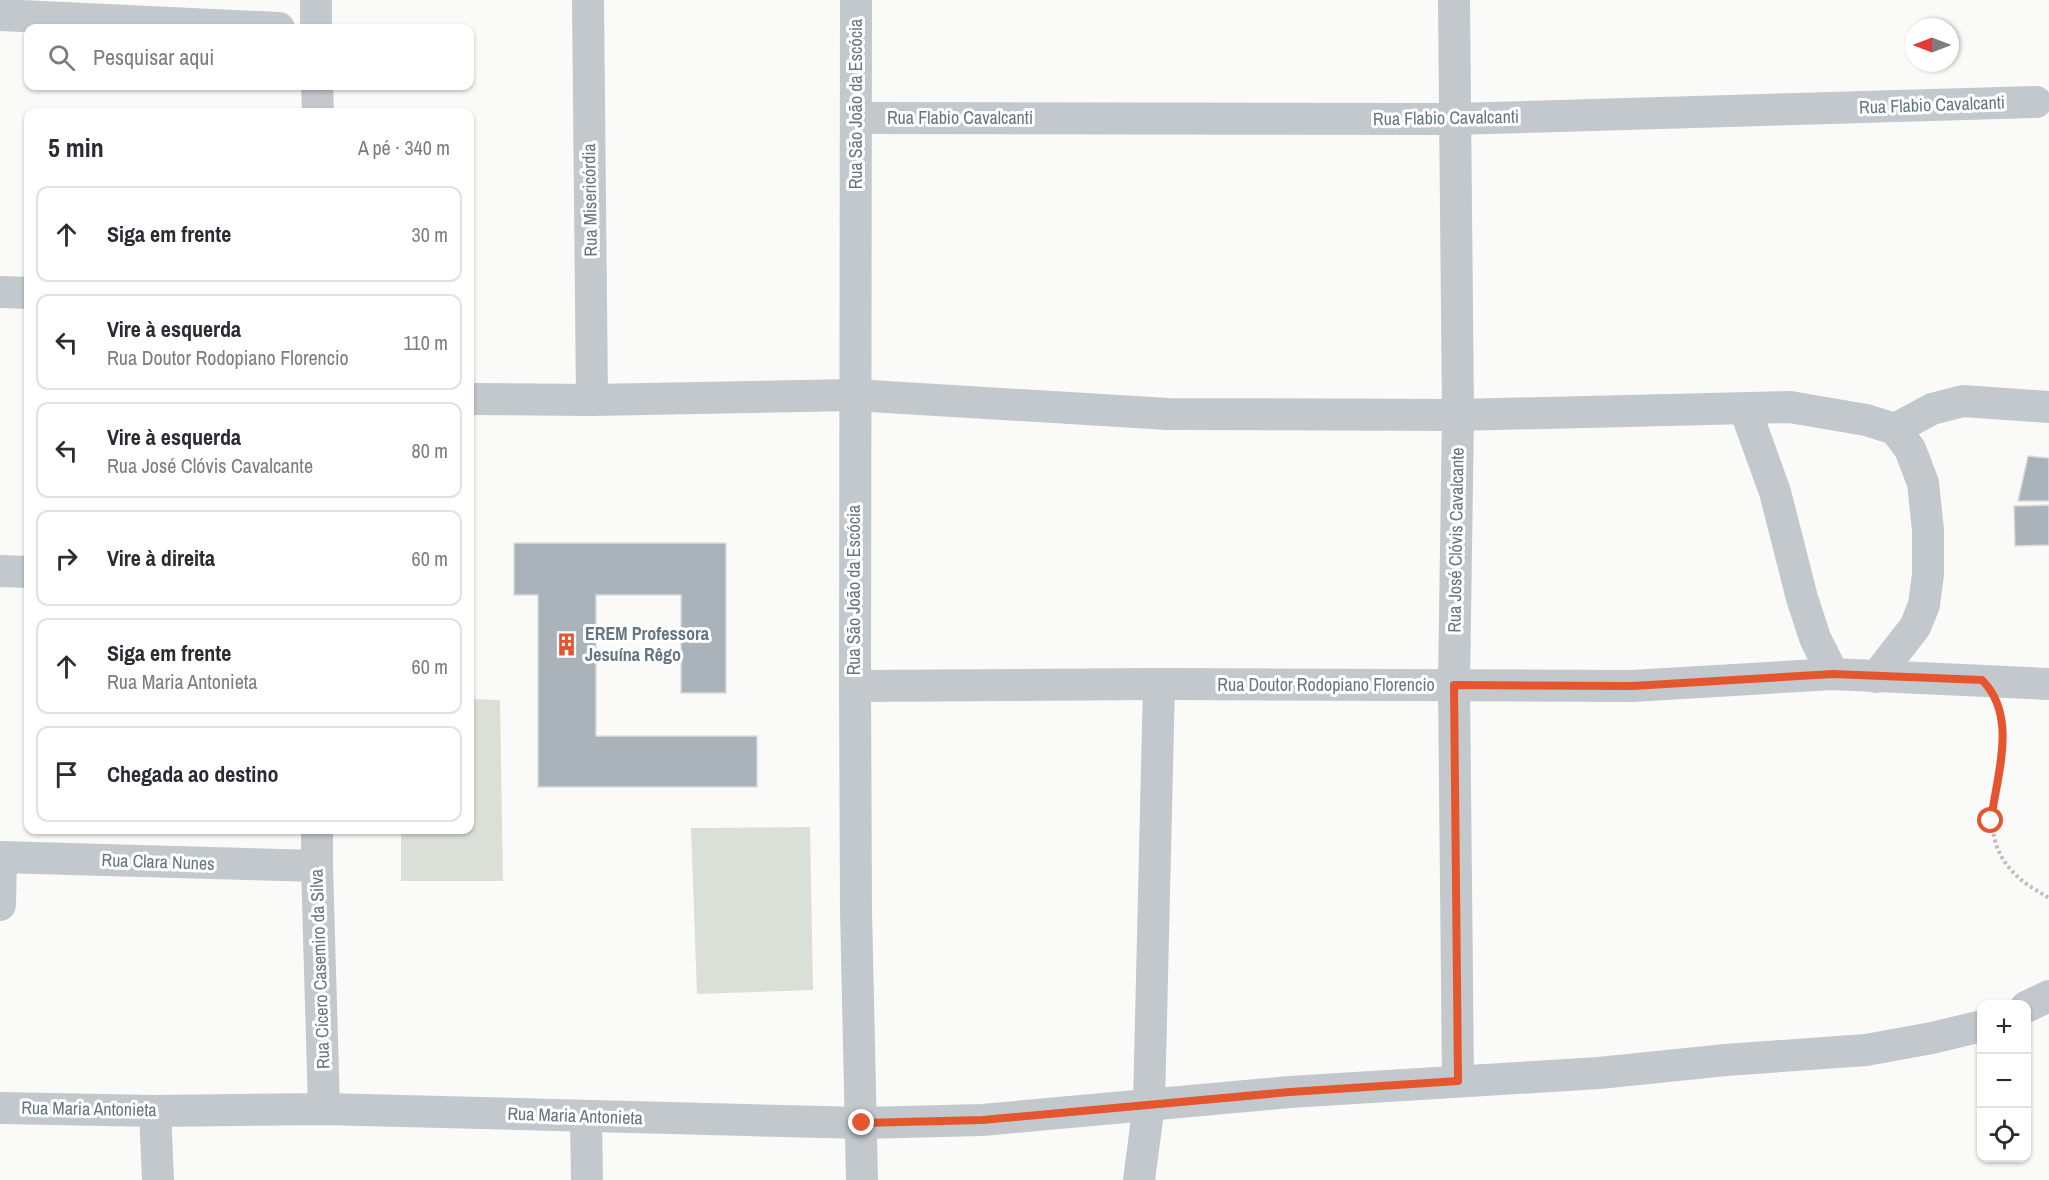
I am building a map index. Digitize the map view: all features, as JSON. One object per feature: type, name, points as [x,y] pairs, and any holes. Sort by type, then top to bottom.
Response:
[{"type":"street","points":[[316,0],[316,24]]},
{"type":"street","name":"Rua Misericórdia","points":[[588,0],[592,400]]},
{"type":"street","name":"Rua São João da Escócia","points":[[856,0],[854,394],[856,910],[862,1180]]},
{"type":"street","name":"Rua José Clóvis Cavalcante","points":[[1454,0],[1458,415],[1454,685],[1458,1081]]},
{"type":"street","points":[[0,15],[193,24]]},
{"type":"street","points":[[317,90],[318,108]]},
{"type":"street","name":"Rua Flabio Cavalcanti","points":[[856,118],[1455,119],[2036,102]]},
{"type":"street","points":[[0,292],[24,293]]},
{"type":"street","points":[[474,399],[592,400],[854,394],[1168,414],[1458,415],[1790,407],[1866,420],[1895,429],[1910,449],[1923,483],[1929,530],[1928,574],[1924,604],[1915,627],[1876,677]]},
{"type":"street","points":[[1895,429],[1932,409],[1963,401],[2049,407]]},
{"type":"street","points":[[1745,409],[1775,492],[1802,598],[1815,638],[1833,674]]},
{"type":"street","points":[[0,571],[24,572]]},
{"type":"street","name":"Rua Doutor Rodopiano Florencio","points":[[855,686],[1160,684],[1632,686],[1833,674],[2049,684]]},
{"type":"street","points":[[1139,1180],[1149,1104],[1160,684]]},
{"type":"street","name":"Rua Cícero Casemiro da Silva","points":[[318,834],[324,1109]]},
{"type":"street","points":[[0,857],[0,905]]},
{"type":"street","name":"Rua Clara Nunes","points":[[0,857],[317,866]]},
{"type":"street","points":[[2031,1005],[2049,996]]},
{"type":"street","name":"Rua Maria Antonieta","points":[[0,1107],[155,1111],[324,1109],[862,1123],[982,1120],[1290,1092],[1599,1073],[1726,1060],[1866,1050],[1977,1027]]},
{"type":"street","points":[[155,1111],[158,1180]]},
{"type":"street","points":[[586,1117],[587,1180]]},
{"type":"path","points":[[1982,680],[1988,686],[2003,722],[2003,740],[1991,821],[1996,847],[2014,874],[2049,898]]},
{"type":"shaded area","points":[[474,699],[500,700],[503,881],[401,881],[401,834],[474,834]]},
{"type":"shaded area","points":[[810,827],[813,990],[697,994],[691,828]]},
{"type":"building","points":[[2028,456],[2049,458],[2049,501],[2018,501]]},
{"type":"building","points":[[2049,505],[2049,545],[2015,546],[2014,506]]},
{"type":"building","name":"EREM Professora Jesuína Rêgo","points":[[514,543],[726,543],[726,693],[681,693],[681,595],[596,595],[596,736],[757,736],[757,787],[538,787],[538,595],[514,595]]},
{"type":"place","name":"EREM Professora Jesuína Rêgo","points":[[567,644]]},
{"type":"route","points":[[862,1123],[982,1120],[1290,1092],[1458,1081],[1454,685],[1632,686],[1833,674],[1982,680],[1988,686],[1996,702],[2003,722],[2003,740],[1991,821]]}]
